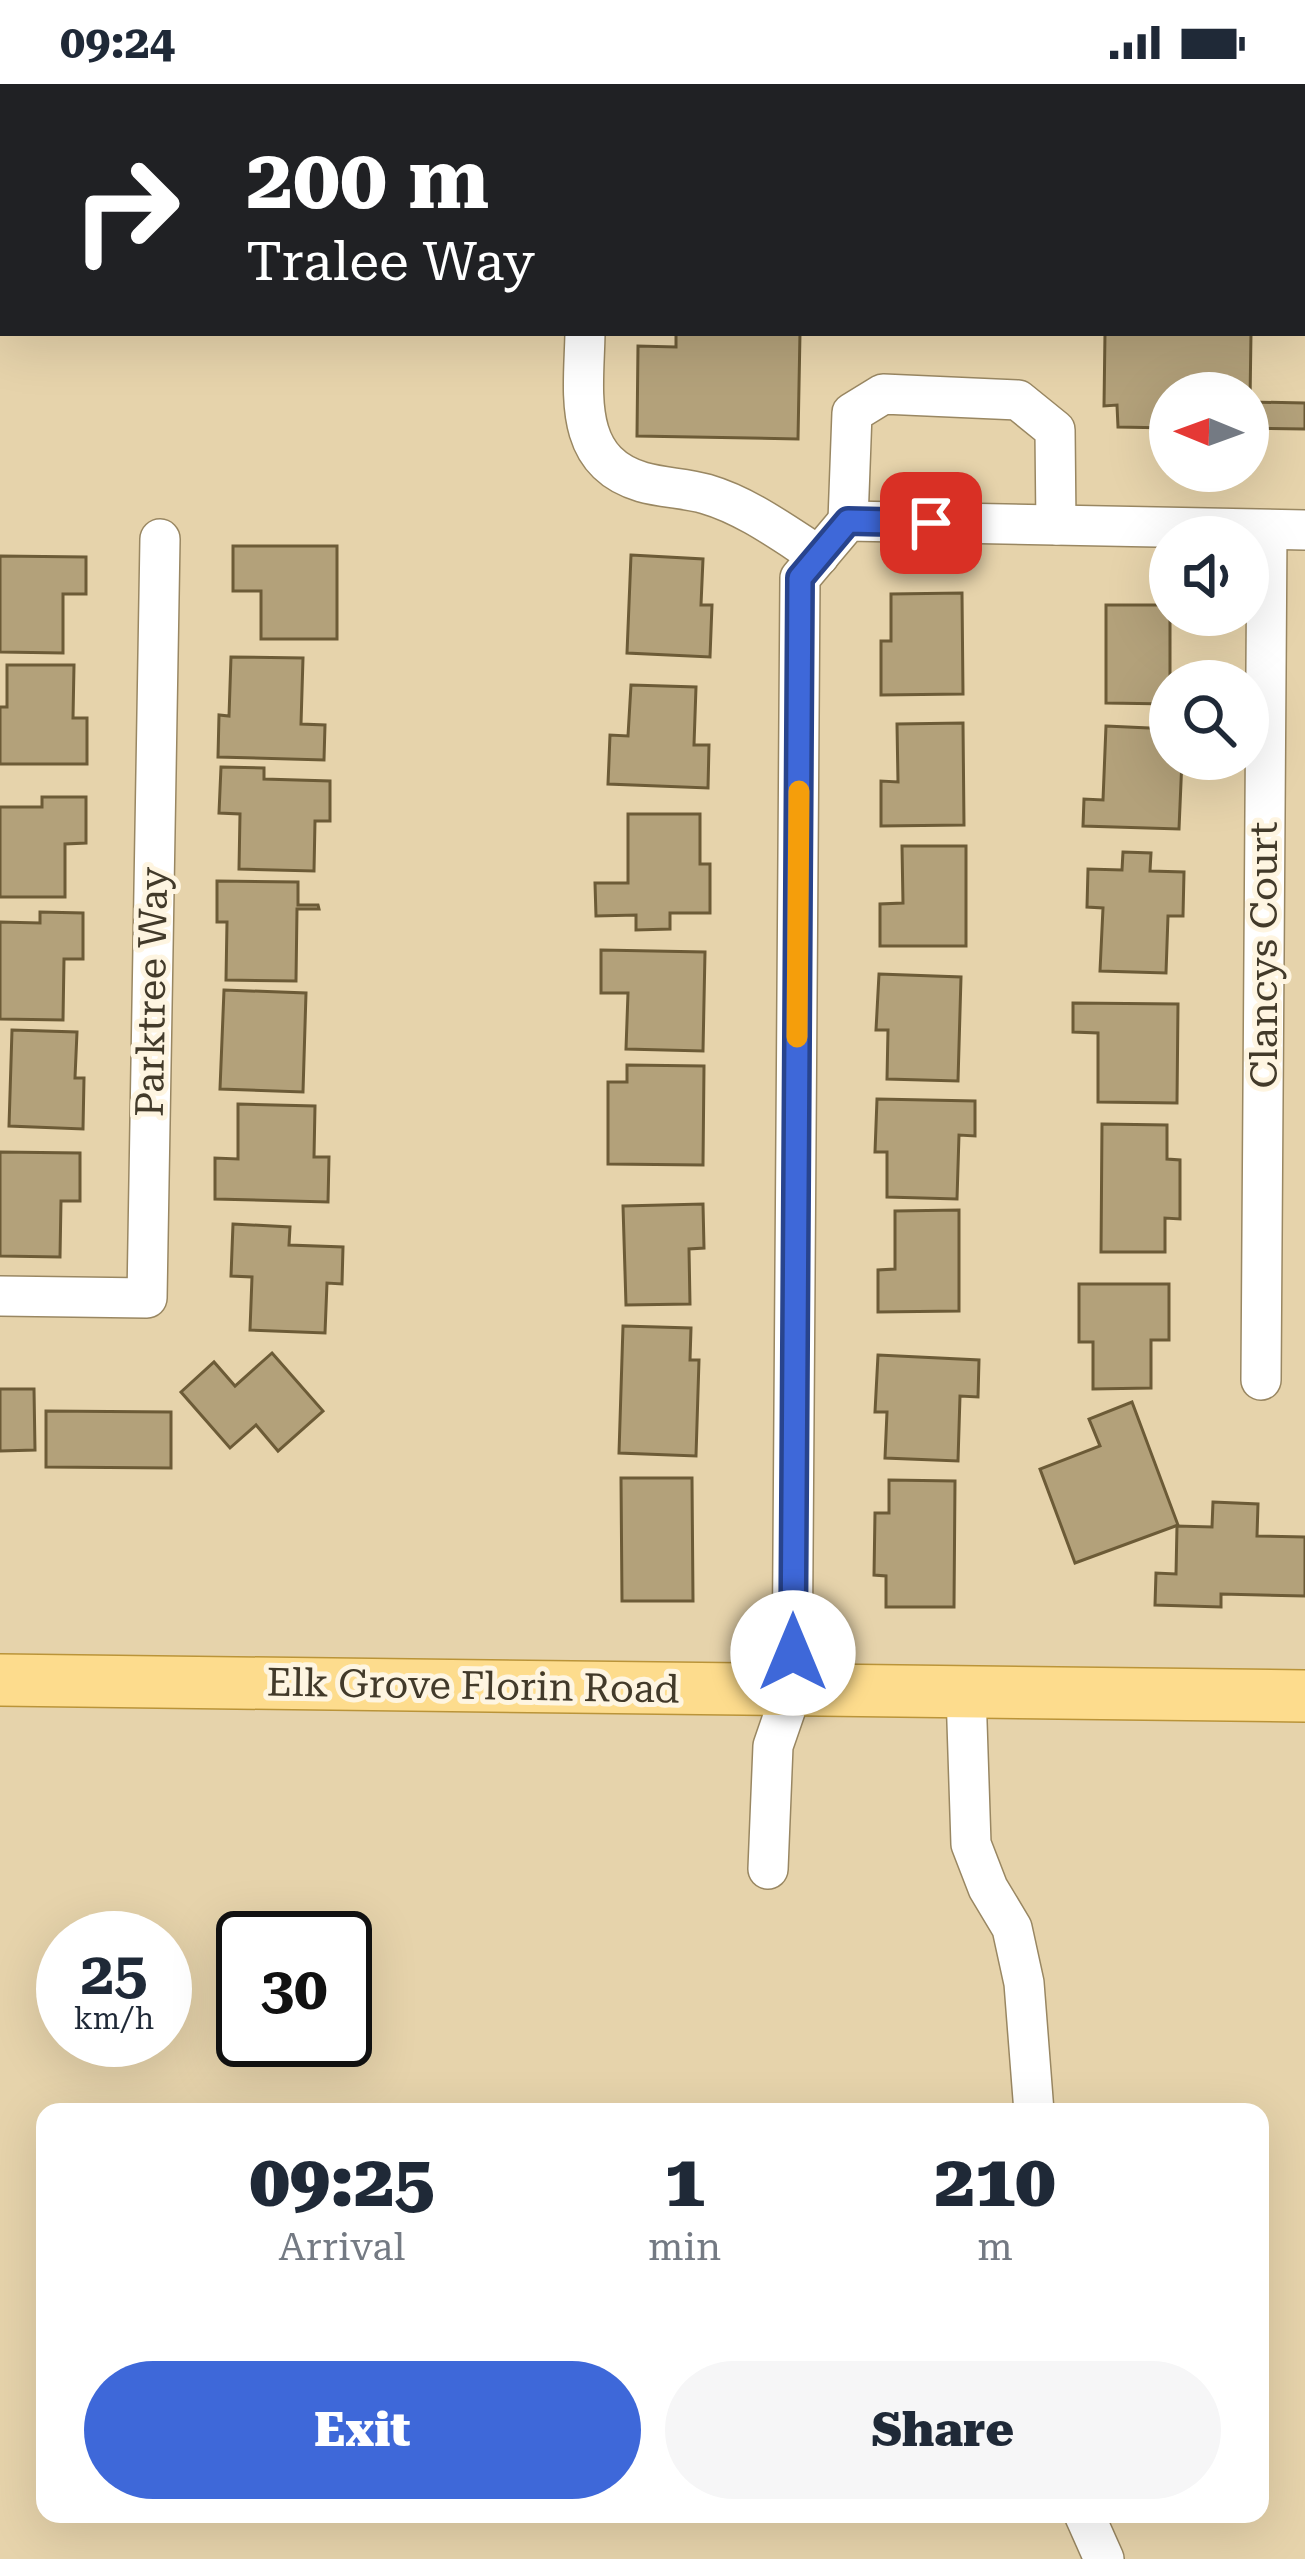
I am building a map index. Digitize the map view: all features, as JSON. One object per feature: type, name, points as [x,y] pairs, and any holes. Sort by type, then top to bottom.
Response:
[{"type":"main road","name":"Elk Grove Florin Road","points":[[0,1680],[1305,1696]]},
{"type":"street","points":[[585,336],[588,436],[610,466],[637,481],[704,494],[743,508],[819,556]]},
{"type":"street","points":[[768,1869],[773,1746],[793,1691],[800,578],[848,521],[851,412],[883,394],[1018,400],[1055,430],[1056,526]]},
{"type":"street","points":[[848,521],[1286,530]]},
{"type":"street","name":"Clancys Court","points":[[1261,1380],[1286,530]]},
{"type":"street","name":"Parktree Way","points":[[0,1296],[147,1298],[160,539]]},
{"type":"street","points":[[966,1692],[971,1844],[988,1888],[1012,1928],[1024,1983],[1033,2103]]},
{"type":"street","points":[[1088,2523],[1104,2559]]},
{"type":"building","points":[[676,336],[800,336],[798,439],[637,436],[638,346],[676,347]]},
{"type":"building","points":[[1105,336],[1251,336],[1250,372],[1149,372],[1149,428],[1118,427],[1117,405],[1104,406]]},
{"type":"building","points":[[1269,402],[1305,403],[1305,429],[1269,428]]},
{"type":"building","points":[[233,546],[337,546],[337,639],[261,639],[261,591],[233,591]]},
{"type":"building","points":[[631,555],[703,559],[701,605],[712,605],[710,657],[627,653]]},
{"type":"building","points":[[0,556],[86,557],[86,594],[63,594],[63,653],[0,652]]},
{"type":"building","points":[[962,593],[963,694],[881,695],[881,641],[891,641],[891,594]]},
{"type":"building","points":[[1106,605],[1149,605],[1149,636],[1170,636],[1170,660],[1149,660],[1149,704],[1106,703]]},
{"type":"building","points":[[231,657],[303,658],[301,724],[325,725],[324,760],[218,757],[219,715],[229,716]]},
{"type":"building","points":[[7,665],[74,665],[73,718],[87,718],[87,764],[0,764],[0,707],[7,707]]},
{"type":"building","points":[[631,685],[696,687],[694,745],[709,745],[708,788],[608,784],[610,735],[628,736]]},
{"type":"building","points":[[963,723],[964,825],[881,826],[881,781],[898,782],[897,724]]},
{"type":"building","points":[[1106,726],[1149,728],[1149,780],[1181,780],[1179,829],[1083,826],[1084,799],[1103,800]]},
{"type":"building","points":[[221,767],[264,768],[264,779],[330,781],[330,821],[315,821],[314,871],[239,869],[240,814],[219,813]]},
{"type":"building","points":[[42,797],[86,797],[86,843],[65,844],[65,897],[0,897],[0,807],[42,807]]},
{"type":"building","points":[[628,814],[700,814],[700,864],[710,864],[710,913],[670,913],[670,929],[636,930],[636,915],[596,916],[595,883],[628,883]]},
{"type":"building","points":[[902,846],[966,846],[966,946],[880,946],[880,904],[903,903]]},
{"type":"building","points":[[1123,852],[1151,853],[1150,871],[1184,872],[1183,916],[1168,916],[1166,973],[1100,971],[1103,908],[1087,907],[1088,869],[1122,870]]},
{"type":"building","points":[[217,881],[298,882],[298,905],[318,905],[319,909],[297,909],[296,981],[226,980],[227,922],[217,922]]},
{"type":"building","points":[[40,912],[83,913],[83,959],[64,959],[63,1020],[0,1019],[0,922],[40,923]]},
{"type":"building","points":[[601,950],[705,952],[703,1051],[626,1049],[628,993],[601,993]]},
{"type":"building","points":[[879,974],[961,977],[958,1081],[887,1079],[888,1030],[876,1030]]},
{"type":"building","points":[[224,990],[306,993],[303,1092],[220,1089]]},
{"type":"building","points":[[1073,1003],[1178,1004],[1177,1103],[1098,1102],[1098,1033],[1073,1032]]},
{"type":"building","points":[[12,1030],[77,1032],[75,1078],[84,1078],[83,1129],[9,1126]]},
{"type":"building","points":[[627,1065],[704,1066],[703,1165],[608,1164],[608,1082],[627,1082]]},
{"type":"building","points":[[877,1099],[975,1101],[975,1136],[959,1135],[957,1199],[887,1197],[887,1152],[875,1152]]},
{"type":"building","points":[[238,1104],[315,1106],[314,1157],[329,1157],[328,1202],[215,1199],[215,1158],[238,1159]]},
{"type":"building","points":[[1102,1124],[1167,1125],[1167,1159],[1180,1160],[1180,1219],[1165,1218],[1165,1252],[1101,1252]]},
{"type":"building","points":[[0,1152],[80,1153],[80,1201],[61,1201],[60,1257],[0,1256]]},
{"type":"building","points":[[703,1204],[704,1248],[689,1249],[690,1304],[626,1305],[623,1206]]},
{"type":"building","points":[[959,1210],[959,1311],[878,1312],[878,1270],[895,1269],[895,1211]]},
{"type":"building","points":[[233,1224],[290,1227],[289,1245],[343,1247],[342,1284],[327,1283],[325,1333],[250,1330],[252,1277],[231,1276]]},
{"type":"building","points":[[1079,1284],[1169,1284],[1169,1340],[1151,1340],[1151,1388],[1093,1389],[1093,1342],[1079,1342]]},
{"type":"building","points":[[623,1326],[691,1328],[690,1360],[699,1360],[696,1456],[619,1453]]},
{"type":"building","points":[[272,1353],[323,1411],[278,1451],[256,1425],[230,1448],[181,1392],[214,1362],[235,1386]]},
{"type":"building","points":[[878,1355],[979,1360],[978,1397],[960,1396],[958,1461],[885,1458],[887,1412],[875,1412]]},
{"type":"building","points":[[0,1389],[34,1389],[35,1450],[0,1451]]},
{"type":"building","points":[[1132,1402],[1178,1525],[1075,1563],[1040,1469],[1100,1446],[1089,1419]]},
{"type":"building","points":[[46,1411],[171,1412],[171,1468],[46,1467]]},
{"type":"building","points":[[621,1478],[692,1478],[693,1601],[622,1601]]},
{"type":"building","points":[[889,1480],[955,1481],[954,1607],[886,1607],[886,1576],[874,1575],[875,1513],[889,1513]]},
{"type":"building","points":[[1213,1502],[1258,1504],[1257,1536],[1305,1537],[1305,1596],[1221,1594],[1221,1607],[1155,1605],[1156,1573],[1176,1574],[1177,1526],[1212,1527]]},
{"type":"slow traffic","points":[[797,1037],[799,791]]},
{"type":"route","points":[[793,1653],[800,578],[848,521],[931,523]]}]
